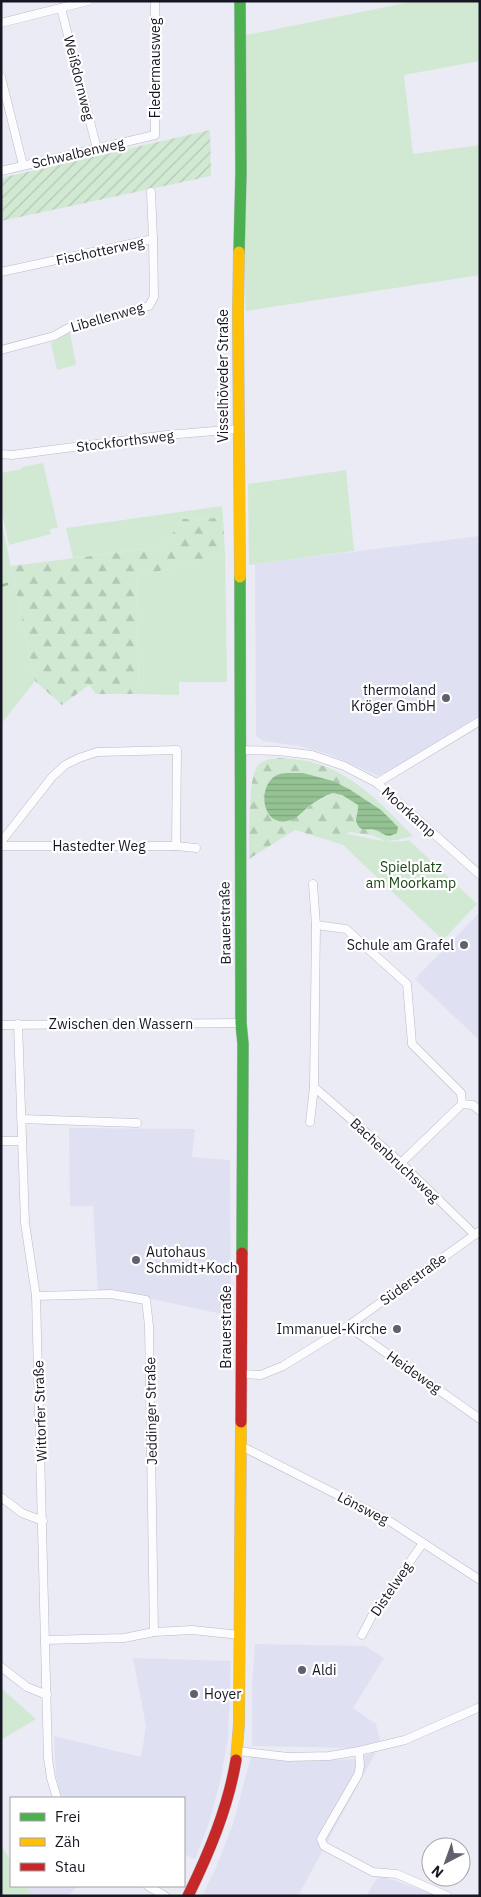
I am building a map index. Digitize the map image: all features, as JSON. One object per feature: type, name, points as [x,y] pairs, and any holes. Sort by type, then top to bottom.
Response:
[{"type":"main road","name":"Visselhöveder Straße","points":[[240,1],[238,429],[241,750]]},
{"type":"main road","name":"Brauerstraße","points":[[188,1896],[209,1850],[227,1800],[238,1751],[243,1044],[241,1023],[241,750]]},
{"type":"street","points":[[1,23],[88,1]]},
{"type":"street","name":"Fledermausweg","points":[[155,1],[155,135]]},
{"type":"street","name":"Weißdornweg","points":[[61,8],[97,148]]},
{"type":"street","points":[[1,77],[23,166]]},
{"type":"street","name":"Schwalbenweg","points":[[1,171],[155,135]]},
{"type":"street","name":"Fischotterweg","points":[[1,272],[153,239],[151,192]]},
{"type":"street","name":"Libellenweg","points":[[1,350],[54,336],[70,327],[149,306],[154,297],[153,239]]},
{"type":"street","name":"Stockforthsweg","points":[[1,454],[238,429]]},
{"type":"street","points":[[377,783],[480,721]]},
{"type":"street","points":[[1,844],[52,777],[65,766],[79,758],[97,752],[176,750],[176,846]]},
{"type":"street","name":"Moorkamp","points":[[241,750],[278,751],[312,755],[344,766],[377,783],[478,872]]},
{"type":"street","name":"Hastedter Weg","points":[[1,844],[176,846],[196,848]]},
{"type":"street","points":[[310,1122],[314,1086],[316,925],[313,884]]},
{"type":"street","points":[[316,925],[346,929],[407,984],[412,1044],[461,1093],[462,1104]]},
{"type":"street","name":"Zwischen den Wassern","points":[[1,1025],[241,1023]]},
{"type":"street","name":"Wittorfer Straße","points":[[18,1024],[25,1223],[36,1296],[48,1758],[57,1797]]},
{"type":"street","name":"Bachenbruchsweg","points":[[314,1086],[477,1233]]},
{"type":"street","points":[[401,1163],[462,1104],[473,1105],[480,1111]]},
{"type":"street","points":[[21,1119],[137,1124]]},
{"type":"street","points":[[1,1141],[22,1141]]},
{"type":"street","name":"Süderstraße","points":[[240,1374],[261,1375],[283,1366],[348,1326],[477,1233]]},
{"type":"street","name":"Jeddinger Straße","points":[[36,1296],[111,1294],[146,1300],[149,1326],[154,1632]]},
{"type":"street","name":"Heideweg","points":[[348,1326],[480,1419]]},
{"type":"street","name":"Lönsweg","points":[[241,1446],[391,1522],[480,1580]]},
{"type":"street","points":[[1,1497],[22,1513],[43,1521]]},
{"type":"street","name":"Distelweg","points":[[362,1636],[373,1614],[423,1543]]},
{"type":"street","points":[[45,1640],[124,1638],[154,1632],[192,1630],[240,1635]]},
{"type":"street","points":[[1,1668],[27,1687],[47,1694]]},
{"type":"street","points":[[238,1751],[288,1757],[329,1756],[359,1752],[405,1740],[480,1707]]},
{"type":"street","points":[[359,1752],[360,1766],[358,1775],[321,1839],[324,1846],[373,1872],[397,1874],[447,1896]]},
{"type":"street","points":[[150,1887],[165,1896]]},
{"type":"shaded area","points":[[480,536],[480,717],[379,776],[328,754],[299,746],[263,741],[256,736],[255,564]]},
{"type":"shaded area","points":[[283,773],[303,773],[333,781],[349,789],[381,810],[398,827],[397,833],[388,836],[375,830],[360,828],[356,822],[358,805],[342,795],[333,793],[309,806],[296,817],[287,821],[278,821],[267,811],[265,804],[266,787],[277,775]]},
{"type":"shaded area","name":"Schule am Grafel","points":[[480,912],[480,1041],[415,979]]},
{"type":"shaded area","points":[[69,1128],[195,1129],[192,1157],[230,1160],[231,1316],[147,1298],[98,1292],[93,1206],[70,1206]]},
{"type":"shaded area","points":[[255,1644],[365,1646],[384,1658],[353,1708],[376,1724],[380,1741],[352,1748],[252,1746],[252,1684]]},
{"type":"shaded area","points":[[133,1658],[231,1661],[228,1739],[220,1782],[208,1826],[195,1859],[185,1854],[185,1797],[61,1796],[56,1777],[54,1736],[141,1757],[146,1726]]},
{"type":"shaded area","points":[[376,1752],[298,1896],[202,1896],[215,1870],[233,1824],[251,1757],[336,1760],[354,1759]]},
{"type":"shaded area","points":[[379,1875],[438,1896],[366,1896]]},
{"type":"shaded area","points":[[27,1887],[77,1887],[68,1896],[32,1896]]},
{"type":"green space","points":[[415,1],[480,1],[480,61],[404,75],[413,154],[480,145],[480,275],[246,311],[241,172],[241,36]]},
{"type":"green space","points":[[210,130],[211,176],[1,221],[1,178]]},
{"type":"green space","points":[[70,332],[76,365],[57,370],[51,343]]},
{"type":"green space","points":[[43,463],[58,528],[50,529],[51,534],[9,545],[1,509],[1,473]]},
{"type":"green space","points":[[346,470],[354,551],[249,565],[248,484]]},
{"type":"green space","points":[[222,506],[223,518],[183,519],[163,547],[73,558],[66,528]]},
{"type":"green space","points":[[223,518],[225,554],[136,577],[139,694],[96,694],[89,685],[62,705],[35,681],[11,566],[163,547],[183,519]]},
{"type":"green space","points":[[1,519],[35,681],[1,724]]},
{"type":"green space","points":[[225,554],[227,682],[179,682],[179,695],[139,694],[136,577]]},
{"type":"green space","points":[[280,758],[313,763],[332,769],[345,776],[370,794],[413,836],[385,841],[372,835],[348,832],[343,845],[295,830],[249,859],[249,824],[254,772],[258,765],[263,762]],"holes":[[[292,773],[349,789],[360,797],[390,836],[372,829],[358,827],[356,819],[358,805],[342,795],[333,793],[311,805],[289,821]]]},
{"type":"green space","name":"Spielplatz am Moorkamp","points":[[347,834],[393,842],[409,840],[477,904],[443,940],[343,845]]},
{"type":"green space","points":[[1,1688],[36,1719],[1,1740]]},
{"type":"green space","points":[[2,1846],[10,1859],[10,1887],[27,1887],[32,1896],[1,1896]]},
{"type":"waterway","points":[[1,586],[7,584]]},
{"type":"traffic: fast","points":[[239,252],[241,172],[240,1]]},
{"type":"traffic: fast","points":[[240,577],[241,1023],[243,1044],[242,1253]]},
{"type":"traffic: slow","points":[[239,252],[240,577]]},
{"type":"traffic: slow","points":[[236,1760],[239,1724],[241,1422]]},
{"type":"traffic: jam","points":[[241,1422],[242,1253]]},
{"type":"traffic: jam","points":[[188,1896],[217,1830],[233,1778],[236,1760]]},
{"type":"place","name":"thermoland Kröger GmbH","points":[[446,698]]},
{"type":"place","name":"Schule am Grafel","points":[[464,945]]},
{"type":"place","name":"Autohaus Schmidt+Koch","points":[[136,1260]]},
{"type":"place","name":"Immanuel-Kirche","points":[[397,1329]]},
{"type":"place","name":"Aldi","points":[[302,1670]]},
{"type":"place","name":"Hoyer","points":[[194,1694]]}]
